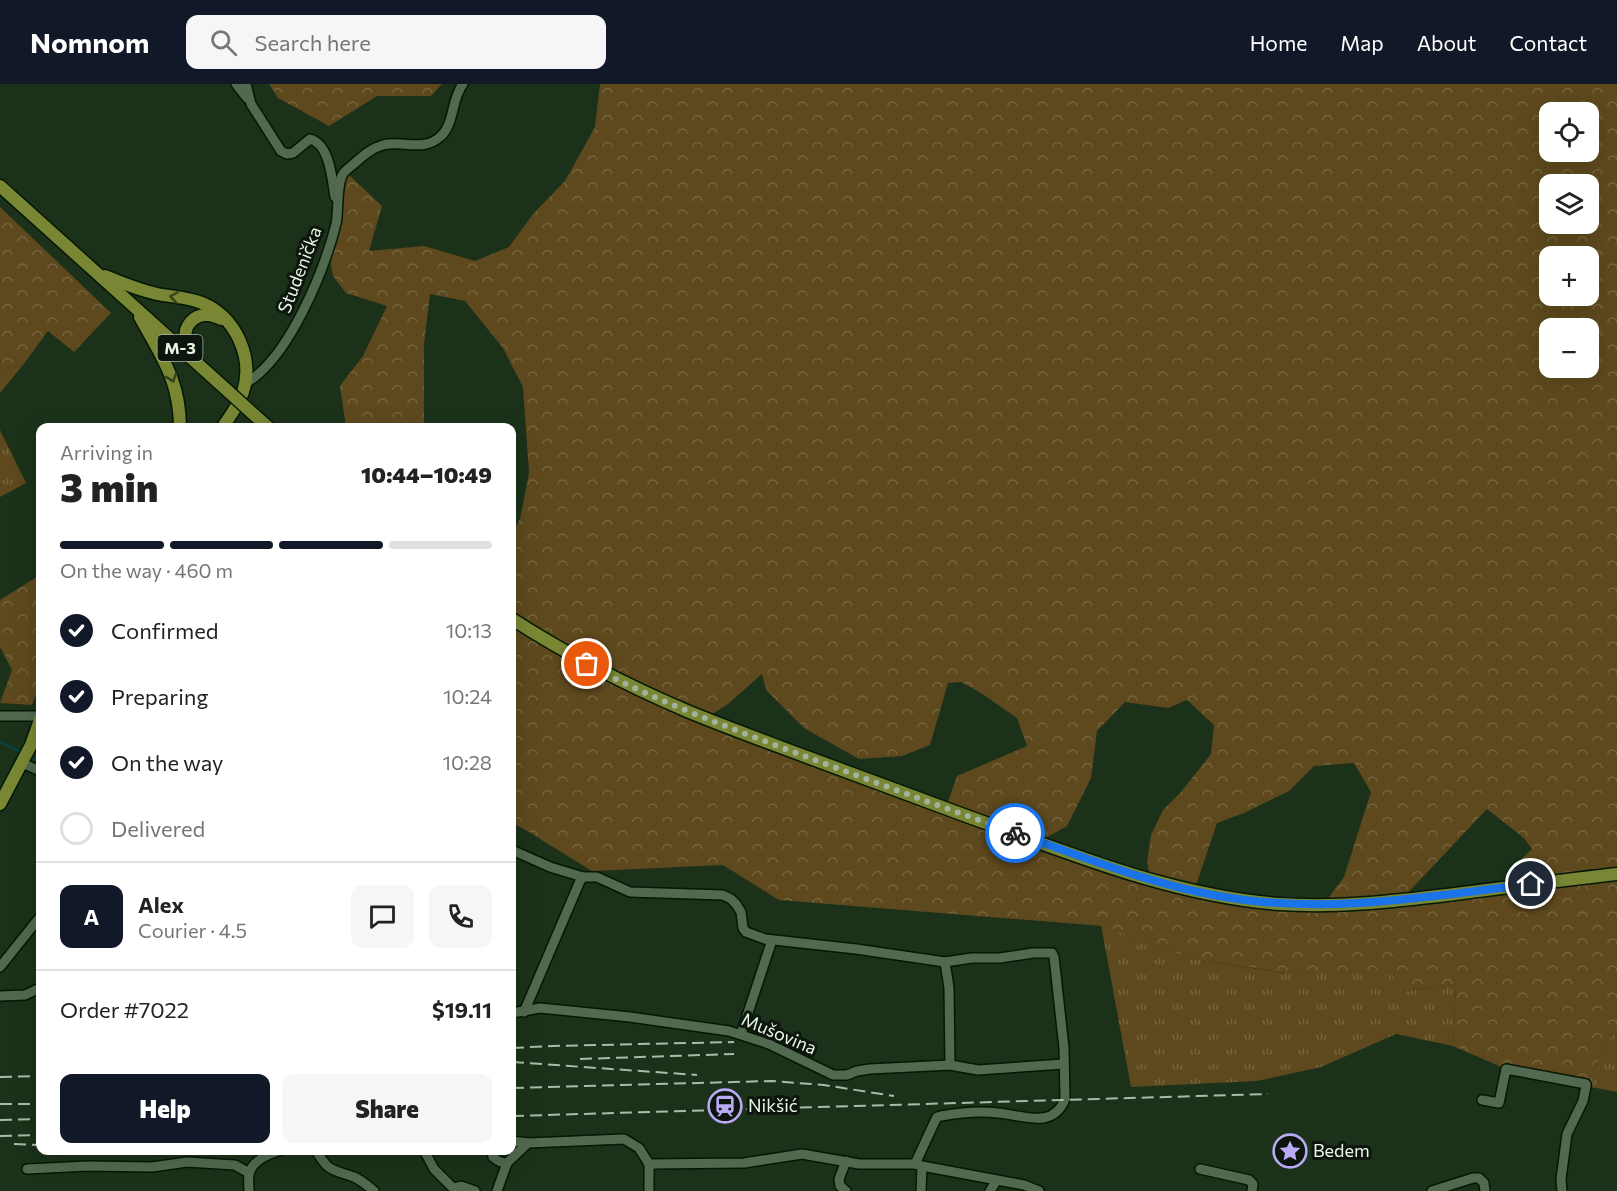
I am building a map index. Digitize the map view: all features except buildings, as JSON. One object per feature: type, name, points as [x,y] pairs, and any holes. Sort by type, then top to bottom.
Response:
[{"type":"main road","name":"M-3","points":[[0,186],[263,423]]},
{"type":"main road","points":[[95,272],[146,291],[199,302],[215,310],[226,320],[243,348],[246,383],[240,400],[225,423]]},
{"type":"main road","points":[[135,308],[170,371],[178,401],[180,423]]},
{"type":"main road","points":[[226,320],[210,315],[200,316],[192,320],[185,336],[191,351],[227,390]]},
{"type":"main road","points":[[516,622],[593,667],[696,715],[1028,838],[1137,876],[1198,892],[1270,903],[1348,904],[1410,899],[1617,874]]},
{"type":"main road","points":[[0,804],[31,745],[36,730]]},
{"type":"street","points":[[236,84],[283,153],[294,153],[310,140],[319,143],[325,151],[332,176],[336,208]]},
{"type":"street","points":[[246,84],[249,100]]},
{"type":"street","name":"Studenička","points":[[246,383],[264,368],[295,328],[317,279],[330,242],[336,221],[336,208],[343,174],[368,152],[386,145],[416,146],[439,138],[446,131],[460,88],[464,84]]},
{"type":"street","points":[[0,716],[36,718]]},
{"type":"street","points":[[23,760],[36,768]]},
{"type":"street","points":[[516,852],[550,867],[583,877],[597,878],[630,892],[723,895],[731,899],[741,912],[743,928],[746,932],[765,939],[945,962],[1052,953],[1064,1048],[1065,1099],[1063,1106],[1054,1115],[1035,1119],[997,1113],[941,1116],[934,1121],[919,1165],[921,1191]]},
{"type":"street","points":[[524,1012],[583,877]]},
{"type":"street","points":[[0,967],[36,922]]},
{"type":"street","points":[[741,1034],[772,940]]},
{"type":"street","points":[[945,962],[949,988],[950,1065]]},
{"type":"street","points":[[0,996],[25,995],[36,992]]},
{"type":"street","name":"Mušovina","points":[[516,1013],[540,1008],[630,1017],[729,1031],[769,1044],[833,1075],[847,1075],[870,1069],[950,1065],[978,1070],[1064,1064]]},
{"type":"street","points":[[1482,1100],[1499,1103],[1506,1069],[1586,1085],[1583,1101],[1567,1134],[1561,1179],[1562,1191]]},
{"type":"street","points":[[516,1142],[624,1139],[639,1148],[649,1164],[649,1191]]},
{"type":"street","points":[[516,1154],[528,1143]]},
{"type":"street","points":[[649,1164],[744,1163],[802,1154],[859,1164],[919,1165],[1024,1185],[1040,1191]]},
{"type":"street","points":[[249,1191],[249,1173],[256,1162],[268,1155]]},
{"type":"street","points":[[319,1155],[328,1167],[338,1173],[356,1178],[374,1191]]},
{"type":"street","points":[[427,1155],[434,1169],[455,1190],[461,1186],[475,1191]]},
{"type":"street","points":[[493,1155],[501,1163],[507,1163]]},
{"type":"street","points":[[497,1191],[507,1163],[515,1155]]},
{"type":"street","points":[[846,1161],[839,1179],[840,1186],[846,1191]]},
{"type":"street","points":[[27,1169],[88,1166],[152,1167],[187,1162],[235,1165],[249,1173]]},
{"type":"street","points":[[1200,1169],[1249,1180],[1253,1184],[1252,1191]]},
{"type":"street","points":[[1432,1191],[1479,1178],[1484,1184],[1485,1191]]},
{"type":"street","points":[[990,1191],[997,1180]]},
{"type":"green space","points":[[269,84],[442,84],[431,96],[377,96],[329,126],[278,98]]},
{"type":"green space","points":[[600,84],[1617,84],[1617,874],[1511,886],[1510,870],[1532,849],[1524,838],[1487,809],[1401,900],[1617,876],[1617,1035],[1611,1034],[1586,1086],[1506,1069],[1453,1046],[1456,985],[1402,991],[1391,972],[1286,973],[1194,959],[1103,926],[779,900],[723,865],[592,871],[516,825],[516,526],[520,519],[529,473],[523,387],[503,348],[465,301],[430,294],[424,344],[424,423],[345,423],[340,386],[363,356],[387,306],[346,293],[333,276],[328,248],[346,172],[382,206],[369,251],[424,246],[475,261],[509,247],[533,214],[565,181],[595,127]],"holes":[[[762,674],[766,690],[804,728],[859,759],[902,756],[930,745],[948,683],[961,682],[1017,718],[1027,746],[957,776],[946,808],[708,717],[728,704]],[[1187,700],[1214,725],[1211,754],[1181,792],[1163,810],[1151,835],[1147,862],[1151,880],[1040,841],[1067,826],[1091,778],[1097,731],[1125,702],[1168,708]],[[1354,763],[1371,792],[1344,877],[1323,905],[1194,891],[1217,823],[1244,813],[1289,791],[1314,766]]]},
{"type":"green space","points":[[0,207],[111,313],[74,352],[48,331],[23,365],[0,372]]},
{"type":"green space","points":[[23,365],[0,393],[0,372]]},
{"type":"green space","points":[[0,430],[26,483],[0,497]]},
{"type":"green space","points":[[36,578],[36,694],[32,705],[0,703],[12,670],[0,647],[0,600]]},
{"type":"green space","points":[[1101,925],[1194,959],[1284,973],[1390,970],[1403,991],[1456,985],[1453,1046],[1396,1034],[1321,1067],[1257,1081],[1131,1087]]},
{"type":"green space","points":[[1611,1034],[1617,1035],[1617,1092],[1586,1086]]},
{"type":"waterway","points":[[0,742],[21,752]]},
{"type":"waterway","points":[[29,756],[36,759]]},
{"type":"railway","points":[[516,1048],[734,1042]]},
{"type":"railway","points":[[580,1059],[734,1054]]},
{"type":"railway","points":[[516,1062],[697,1075]]},
{"type":"railway","points":[[0,1077],[36,1076]]},
{"type":"railway","points":[[516,1088],[771,1081],[824,1085],[894,1096]]},
{"type":"railway","points":[[516,1116],[1268,1094]]},
{"type":"railway","points":[[0,1104],[36,1104]]},
{"type":"railway","points":[[0,1120],[36,1119]]},
{"type":"railway","points":[[0,1136],[36,1135]]},
{"type":"railway","points":[[14,1144],[36,1145]]},
{"type":"way so far","points":[[587,664],[706,719],[1015,833]]},
{"type":"place","name":"Nikšić","points":[[725,1106]]},
{"type":"place","name":"Bedem","points":[[1290,1151]]},
{"type":"route","points":[[1015,833],[1151,880],[1214,896],[1260,902],[1305,905],[1357,904],[1531,884]]}]
